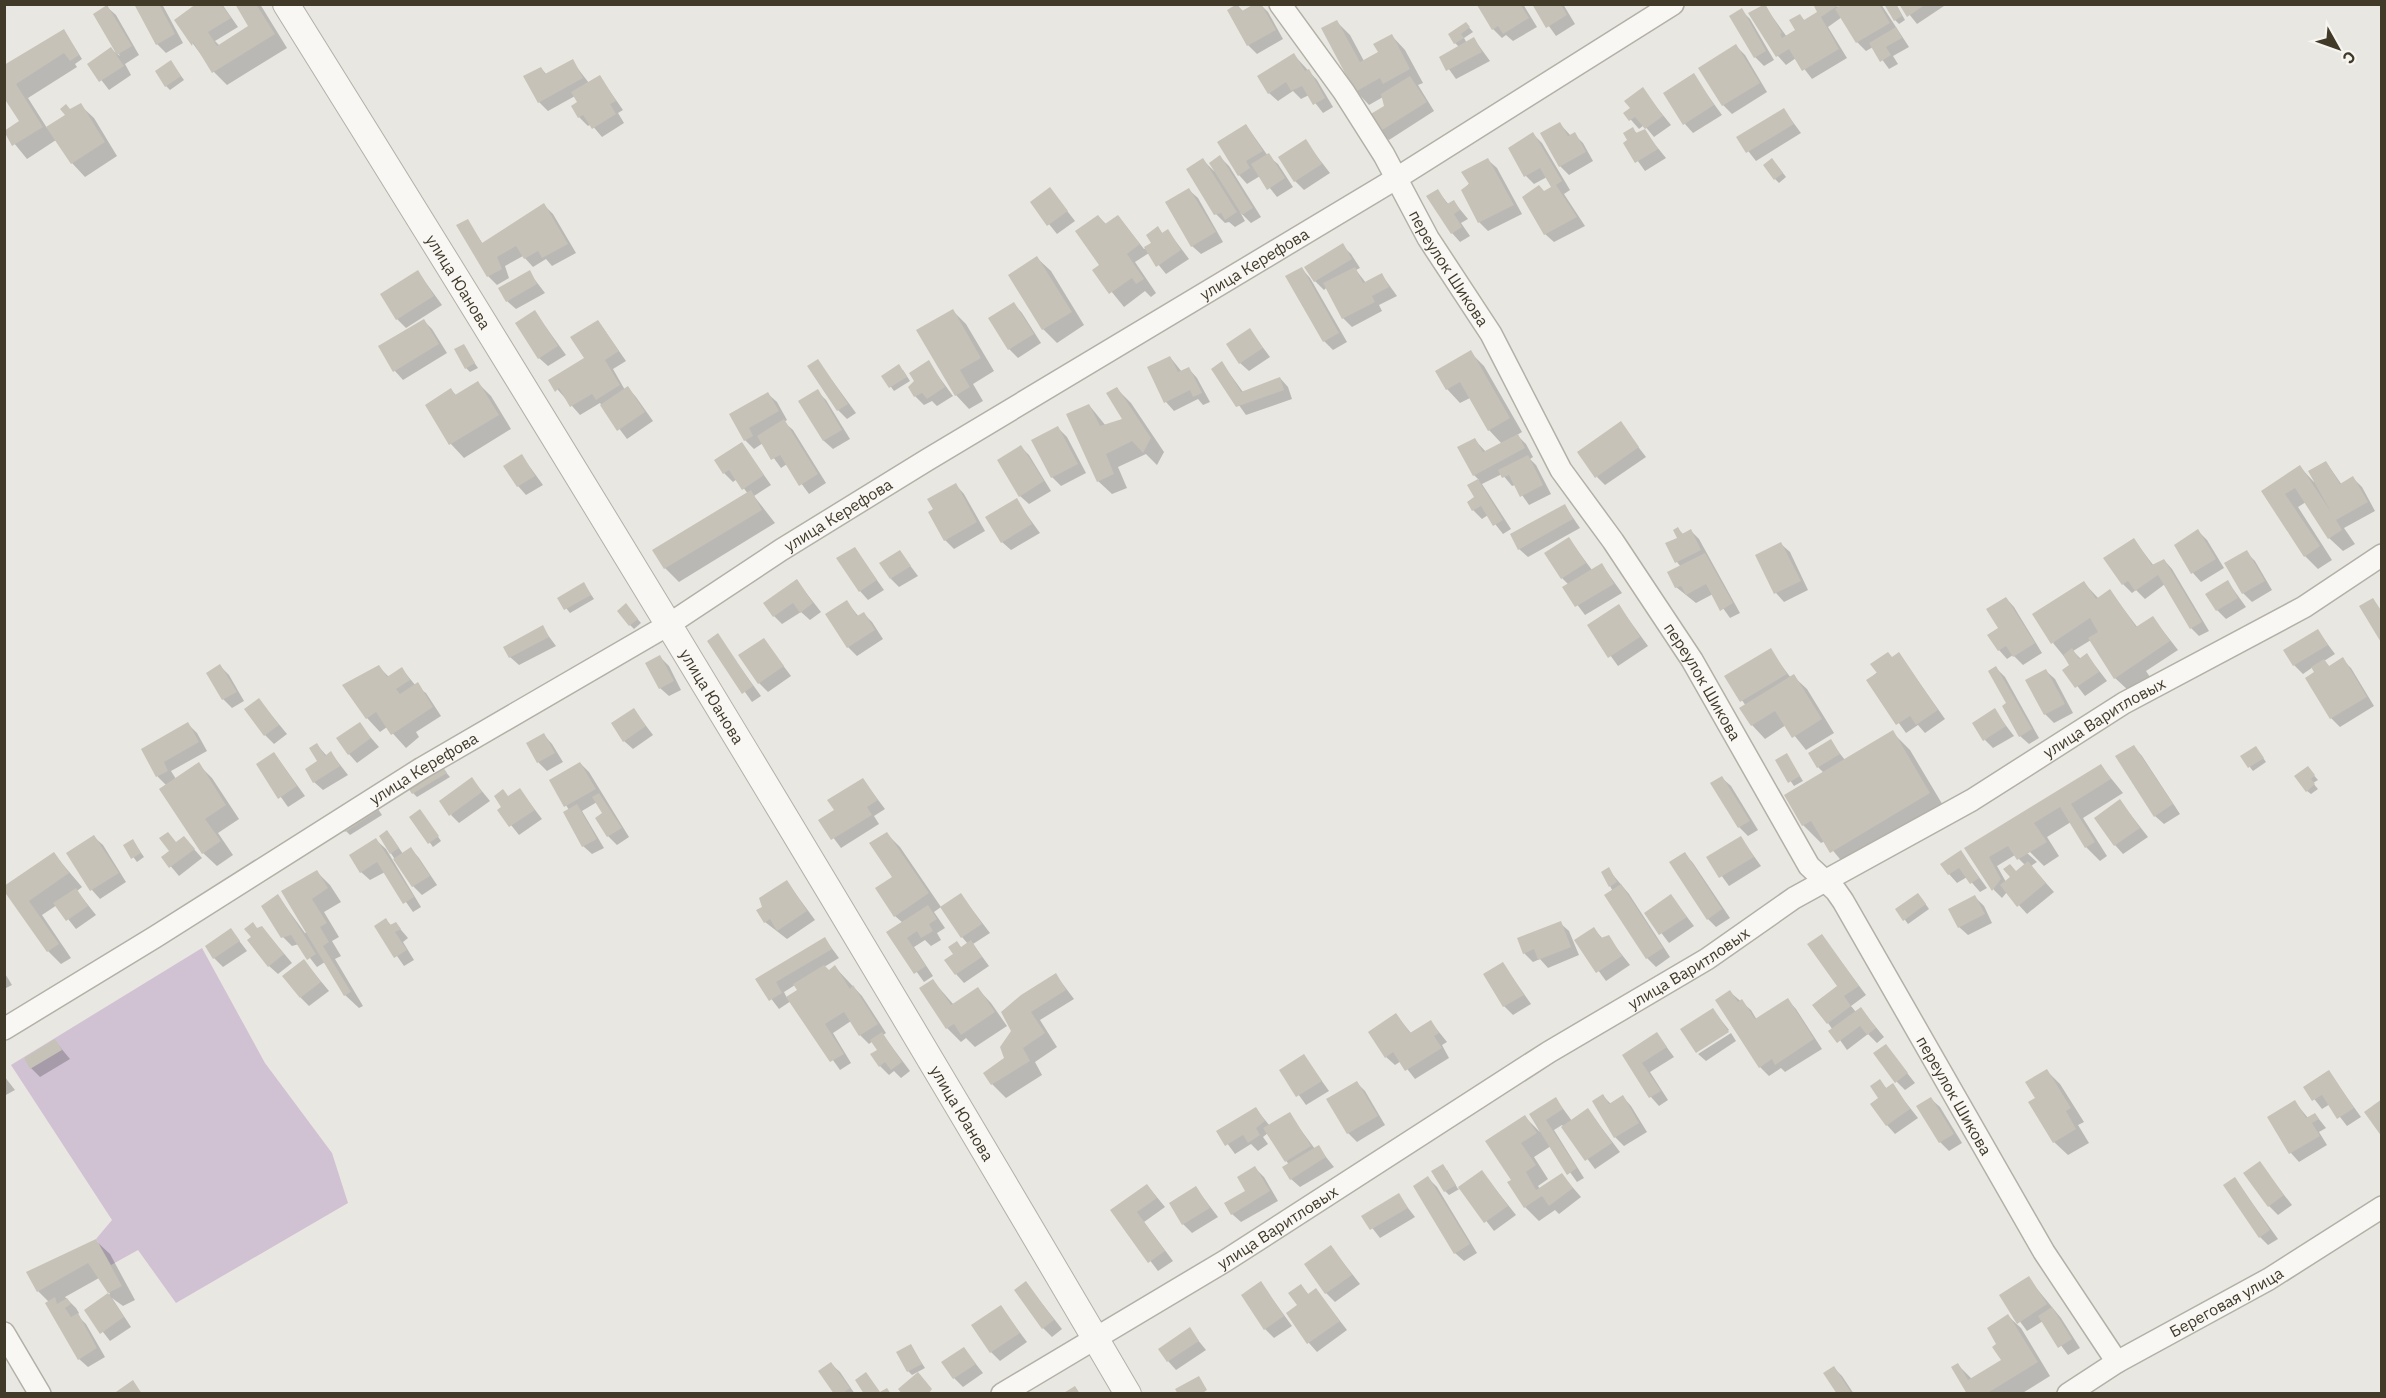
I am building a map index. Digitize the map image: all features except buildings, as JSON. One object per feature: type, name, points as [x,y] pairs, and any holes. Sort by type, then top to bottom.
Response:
[{"type":"street","name":"улица Юанова","points":[[285,4],[668,625],[1128,1394]]},
{"type":"street","name":"переулок Шикова","points":[[1280,4],[1344,92],[1397,178],[1428,238],[1491,334],[1561,470],[1613,541],[1692,660],[1809,866],[1843,901],[2044,1252],[2117,1362]]},
{"type":"street","name":"улица Керефова","points":[[4,1029],[155,937],[422,768],[668,625],[781,550],[927,460],[1397,178],[1673,4]]},
{"type":"street","name":"улица Варитловых","points":[[1002,1394],[1225,1261],[1549,1052],[1707,959],[1775,910],[1972,800],[2124,703],[2295,612],[2382,555]]},
{"type":"street","name":"Береговая улица","points":[[2068,1394],[2117,1362],[2269,1279],[2382,1207]]},
{"type":"street","points":[[4,1333],[40,1394]]},
{"type":"shaded area","points":[[202,948],[265,1063],[332,1153],[348,1203],[176,1303],[138,1250],[111,1265],[96,1239],[112,1220],[11,1065]]}]
